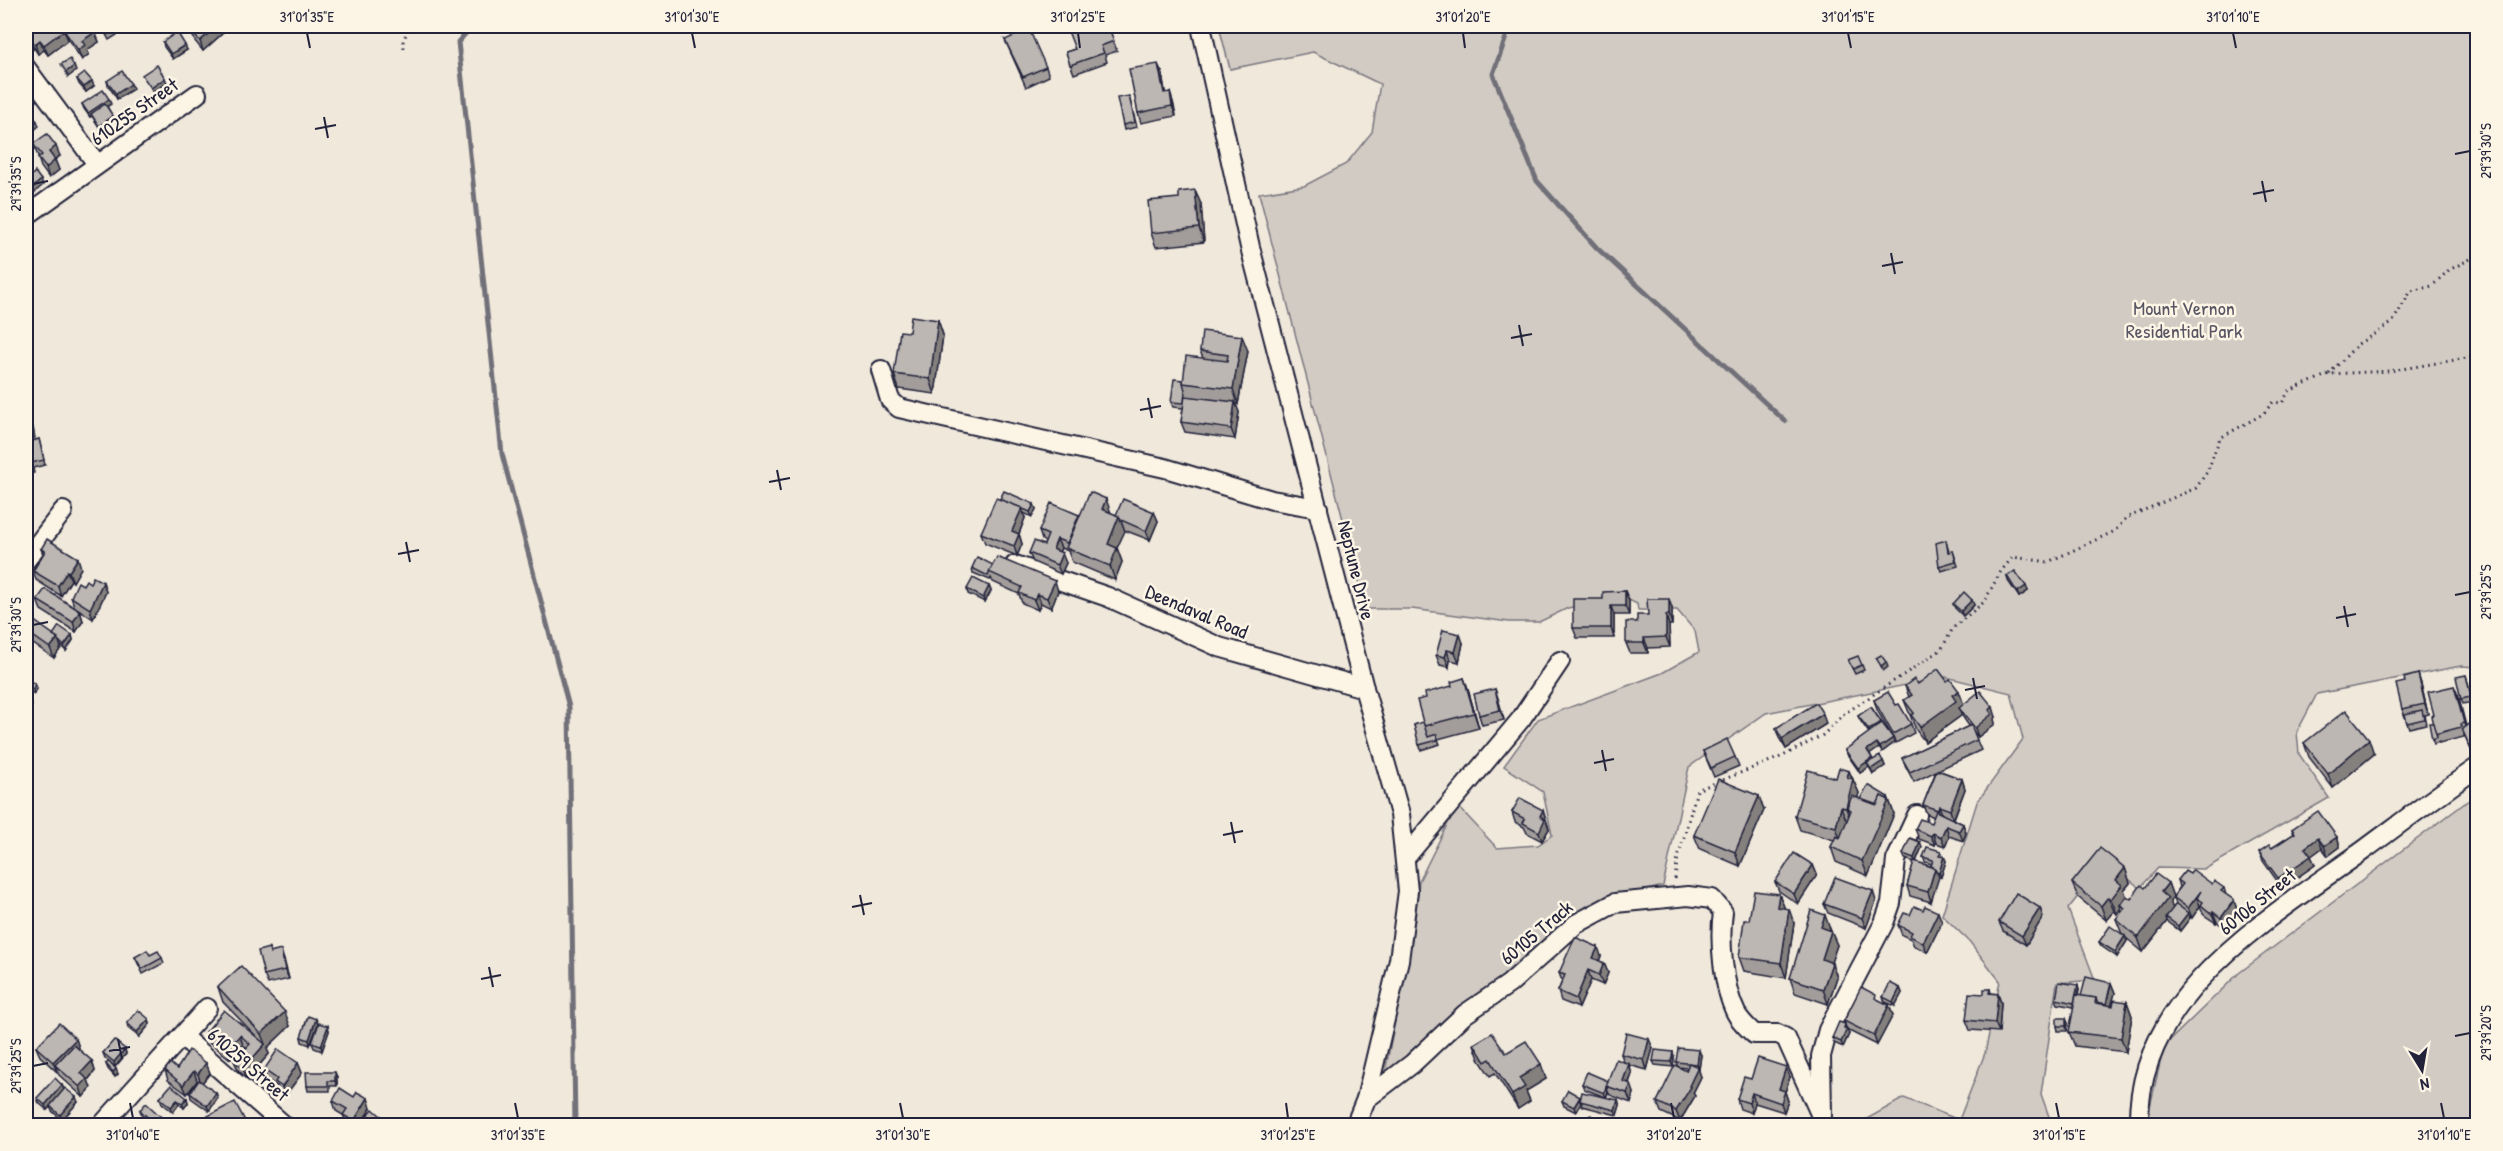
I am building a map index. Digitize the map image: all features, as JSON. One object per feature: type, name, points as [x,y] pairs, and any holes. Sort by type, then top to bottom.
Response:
[{"type":"street","name":"Neptune Drive","points":[[1201,26],[1250,247],[1364,688],[1400,814],[1408,891],[1399,960],[1366,1098],[1356,1125]]},
{"type":"street","name":"610255 Street","points":[[26,68],[97,165]]},
{"type":"street","name":"610255 Street","points":[[26,216],[197,94]]},
{"type":"street","points":[[881,370],[890,400],[899,408],[1165,468],[1272,500],[1318,508]]},
{"type":"street","points":[[26,560],[63,511]]},
{"type":"street","name":"Deendaval Road","points":[[1015,565],[1108,597],[1219,647],[1364,688]]},
{"type":"street","points":[[1406,857],[1521,719],[1560,661]]},
{"type":"street","name":"60106 Street","points":[[2139,1125],[2143,1074],[2180,1002],[2247,936],[2294,898],[2478,766]]},
{"type":"street","points":[[1822,1122],[1821,1056],[1828,1030],[1884,923],[1891,903],[1896,860],[1917,815]]},
{"type":"street","name":"60105 Track","points":[[1366,1098],[1412,1064],[1465,1014],[1509,984],[1576,924],[1615,903],[1688,896],[1712,900],[1723,912],[1721,925],[1727,992],[1737,1015],[1754,1034],[1778,1034],[1786,1038],[1822,1122]]},
{"type":"street","points":[[101,1125],[207,1008]]},
{"type":"street","name":"610259 Street","points":[[183,1037],[285,1125]]},
{"type":"path","points":[[404,48],[403,42],[409,26]]},
{"type":"path","points":[[2329,374],[2358,344],[2392,323],[2411,291],[2432,286],[2449,270],[2478,255]]},
{"type":"path","points":[[1673,897],[1677,862],[1697,790],[1783,756],[1823,735],[1844,714],[1941,650],[1953,628],[1984,602],[2001,571],[2013,557],[2048,562],[2115,531],[2126,518],[2196,488],[2207,472],[2220,438],[2263,414],[2273,402],[2282,403],[2289,391],[2329,374],[2390,371],[2478,356]]},
{"type":"green space","name":"Mount Vernon Residential Park","points":[[1219,26],[2477,26],[2477,667],[2461,666],[2317,694],[2297,732],[2299,754],[2329,798],[2205,869],[2158,868],[2140,888],[2106,861],[2068,909],[2095,980],[2057,983],[2041,1094],[2052,1125],[1856,1125],[1904,1098],[1959,1120],[1985,1053],[2000,981],[1969,941],[1942,915],[1977,802],[2023,739],[2011,693],[1946,677],[1766,713],[1689,767],[1663,886],[1588,905],[1503,982],[1384,1077],[1415,919],[1419,881],[1457,805],[1497,848],[1538,845],[1552,835],[1543,792],[1504,766],[1538,719],[1662,673],[1699,652],[1695,631],[1677,610],[1638,610],[1637,604],[1629,600],[1613,598],[1568,608],[1539,622],[1509,622],[1412,609],[1366,609],[1259,193],[1304,186],[1346,164],[1372,132],[1380,84],[1313,52],[1230,69]]},
{"type":"green space","points":[[2477,794],[2477,1125],[2149,1126],[2149,1111],[2164,1046],[2239,973]]},
{"type":"building","points":[[51,26],[53,28],[61,26],[64,30],[44,45],[40,40],[35,44],[30,39],[27,41],[26,27]]},
{"type":"building","points":[[80,26],[90,26],[95,32],[82,41],[85,45],[78,50],[65,32],[72,27],[74,30]]},
{"type":"building","points":[[113,26],[115,30],[107,35],[102,27]]},
{"type":"building","points":[[198,26],[217,26],[200,41],[191,32]]},
{"type":"building","points":[[1066,26],[1108,26],[1114,41],[1101,46],[1104,53],[1070,65],[1066,52],[1075,49]]},
{"type":"building","points":[[1029,29],[1046,67],[1023,77],[1005,40]]},
{"type":"building","points":[[177,32],[185,45],[171,54],[163,42]]},
{"type":"building","points":[[70,59],[74,66],[66,72],[61,64]]},
{"type":"building","points":[[1158,64],[1164,93],[1170,92],[1172,106],[1138,113],[1129,69]]},
{"type":"building","points":[[157,65],[165,78],[151,88],[142,75]]},
{"type":"building","points":[[122,71],[131,84],[116,94],[107,81]]},
{"type":"building","points":[[85,73],[92,81],[84,87],[77,79]]},
{"type":"building","points":[[103,90],[109,99],[88,113],[82,104]]},
{"type":"building","points":[[1129,96],[1135,122],[1123,125],[1117,98]]},
{"type":"building","points":[[105,104],[113,116],[99,126],[91,114]]},
{"type":"building","points":[[30,113],[37,121],[26,130],[26,117]]},
{"type":"building","points":[[47,134],[56,146],[49,152],[55,160],[46,168],[38,158],[42,155],[33,144]]},
{"type":"building","points":[[35,172],[41,180],[26,194],[26,181]]},
{"type":"building","points":[[1195,190],[1199,228],[1151,233],[1148,201],[1179,198],[1179,192]]},
{"type":"building","points":[[911,316],[938,320],[930,379],[894,374],[900,331],[909,332]]},
{"type":"building","points":[[1202,331],[1242,336],[1233,389],[1183,383],[1186,356],[1227,361],[1228,355],[1200,351]]},
{"type":"building","points":[[1174,379],[1183,380],[1184,403],[1171,402]]},
{"type":"building","points":[[1185,396],[1235,402],[1231,429],[1181,422]]},
{"type":"building","points":[[31,422],[33,433],[26,435],[26,424]]},
{"type":"building","points":[[39,439],[44,460],[31,463],[32,468],[26,469],[26,443]]},
{"type":"building","points":[[1004,491],[1034,504],[1030,512],[1000,499]]},
{"type":"building","points":[[1090,492],[1106,499],[1102,509],[1119,516],[1108,544],[1117,548],[1110,566],[1066,548]]},
{"type":"building","points":[[996,498],[1022,508],[1012,531],[1019,534],[1014,546],[981,533]]},
{"type":"building","points":[[1123,499],[1154,512],[1146,531],[1121,520],[1116,515]]},
{"type":"building","points":[[1051,503],[1079,515],[1067,543],[1057,539],[1053,549],[1062,553],[1057,565],[1029,553],[1034,541],[1044,545],[1048,535],[1039,531]]},
{"type":"building","points":[[47,539],[78,558],[58,586],[33,571],[45,551],[41,549]]},
{"type":"building","points":[[1946,540],[1948,552],[1953,551],[1956,561],[1939,566],[1936,543]]},
{"type":"building","points":[[977,557],[993,565],[988,576],[972,568]]},
{"type":"building","points":[[997,557],[1055,581],[1047,598],[1037,594],[1034,600],[1019,593],[1022,587],[989,572]]},
{"type":"building","points":[[2015,571],[2026,586],[2017,592],[2007,576]]},
{"type":"building","points":[[93,577],[103,582],[90,609],[71,597],[78,582],[83,585],[86,580],[90,583]]},
{"type":"building","points":[[973,578],[989,586],[983,598],[967,589]]},
{"type":"building","points":[[45,589],[80,611],[73,622],[37,600]]},
{"type":"building","points":[[1625,591],[1625,606],[1611,606],[1611,628],[1573,628],[1573,599],[1603,599],[1603,592]]},
{"type":"building","points":[[1964,592],[1972,600],[1961,611],[1953,604]]},
{"type":"building","points":[[1647,599],[1669,599],[1666,637],[1644,638],[1644,643],[1626,643],[1626,622],[1637,622],[1637,615],[1648,615]]},
{"type":"building","points":[[26,615],[58,638],[50,648],[26,631]]},
{"type":"building","points":[[59,626],[72,635],[64,646],[53,635]]},
{"type":"building","points":[[1443,630],[1460,634],[1455,652],[1447,650],[1445,657],[1436,655]]},
{"type":"building","points":[[1881,655],[1886,662],[1881,666],[1876,658]]},
{"type":"building","points":[[1858,656],[1862,665],[1853,669],[1848,660]]},
{"type":"building","points":[[1938,669],[1959,691],[1952,695],[1956,701],[1920,727],[1911,715],[1914,713],[1904,700],[1912,695],[1905,686],[1914,679],[1918,684]]},
{"type":"building","points":[[2418,674],[2425,704],[2402,709],[2396,684],[2405,682],[2404,678]]},
{"type":"building","points":[[2466,675],[2471,697],[2461,699],[2456,677]]},
{"type":"building","points":[[1464,678],[1474,713],[1424,726],[1417,700],[1426,698],[1425,693],[1452,686],[1451,682]]},
{"type":"building","points":[[30,681],[35,684],[33,689],[27,687]]},
{"type":"building","points":[[2454,686],[2464,723],[2460,724],[2461,727],[2435,734],[2431,716],[2434,715],[2428,692]]},
{"type":"building","points":[[1495,689],[1500,710],[1479,715],[1474,694]]},
{"type":"building","points":[[1980,691],[1993,707],[1989,710],[1992,714],[1975,728],[1959,708]]},
{"type":"building","points":[[1888,692],[1896,705],[1899,704],[1911,724],[1893,734],[1874,700]]},
{"type":"building","points":[[2478,700],[2478,712],[2474,702]]},
{"type":"building","points":[[1816,703],[1823,714],[1782,739],[1776,728]]},
{"type":"building","points":[[1871,707],[1881,722],[1869,730],[1858,716]]},
{"type":"building","points":[[2346,710],[2369,739],[2328,774],[2304,743]]},
{"type":"building","points":[[2422,710],[2424,719],[2407,723],[2405,714]]},
{"type":"building","points":[[2478,717],[2478,740],[2470,747],[2462,729]]},
{"type":"building","points":[[1423,722],[1428,737],[1437,734],[1438,740],[1419,745],[1414,725]]},
{"type":"building","points":[[1882,723],[1893,738],[1880,747],[1877,743],[1867,750],[1872,758],[1858,768],[1845,750]]},
{"type":"building","points":[[2429,723],[2433,723],[2437,737],[2432,739]]},
{"type":"building","points":[[1971,725],[1977,740],[1910,772],[1902,758]]},
{"type":"building","points":[[1727,739],[1735,757],[1711,768],[1703,751]]},
{"type":"building","points":[[1880,756],[1883,761],[1871,769],[1867,763]]},
{"type":"building","points":[[1839,768],[1849,771],[1847,777],[1853,779],[1846,808],[1841,807],[1836,827],[1795,816],[1808,770],[1836,778]]},
{"type":"building","points":[[1937,770],[1962,779],[1950,810],[1939,806],[1938,810],[1923,805]]},
{"type":"building","points":[[1718,779],[1759,796],[1735,852],[1694,835]]},
{"type":"building","points":[[1868,785],[1888,797],[1887,799],[1881,796],[1877,805],[1860,799]]},
{"type":"building","points":[[1852,796],[1877,805],[1881,796],[1889,800],[1862,861],[1831,847],[1836,836],[1840,838],[1851,810],[1847,808]]},
{"type":"building","points":[[1520,798],[1543,810],[1540,816],[1545,819],[1539,832],[1523,823],[1525,819],[1512,812]]},
{"type":"building","points":[[1936,811],[1963,824],[1959,831],[1946,826],[1941,837],[1933,833],[1931,836],[1915,829],[1920,819],[1931,823]]},
{"type":"building","points":[[2318,811],[2337,837],[2324,846],[2318,838],[2305,848],[2311,856],[2278,878],[2259,852],[2269,845],[2272,848],[2295,833],[2292,829]]},
{"type":"building","points":[[1910,838],[1920,842],[1914,858],[1903,854]]},
{"type":"building","points":[[1927,847],[1941,851],[1939,855],[1944,856],[1939,873],[1931,866],[1933,860],[1923,857]]},
{"type":"building","points":[[2100,848],[2125,868],[2116,880],[2122,885],[2111,899],[2108,897],[2101,906],[2072,883]]},
{"type":"building","points":[[1794,853],[1813,865],[1794,894],[1775,882]]},
{"type":"building","points":[[1914,861],[1935,868],[1928,892],[1907,886]]},
{"type":"building","points":[[2193,870],[2212,884],[2214,881],[2224,888],[2221,891],[2234,900],[2221,918],[2201,905],[2203,902],[2197,898],[2201,891],[2188,908],[2173,897],[2183,884],[2178,880],[2185,871],[2190,874]]},
{"type":"building","points":[[2156,874],[2168,883],[2161,892],[2168,898],[2138,938],[2116,919],[2125,908],[2120,905],[2126,896],[2131,899],[2141,885],[2145,888]]},
{"type":"building","points":[[1835,877],[1873,891],[1862,918],[1824,904]]},
{"type":"building","points":[[1754,891],[1779,894],[1777,907],[1789,909],[1781,963],[1739,957],[1744,920],[1749,920]]},
{"type":"building","points":[[2016,893],[2040,908],[2022,936],[1999,922]]},
{"type":"building","points":[[2176,904],[2188,913],[2178,926],[2166,917]]},
{"type":"building","points":[[1914,906],[1923,910],[1925,906],[1938,912],[1923,943],[1910,936],[1912,932],[1898,925],[1904,913],[1910,915]]},
{"type":"building","points":[[1811,910],[1825,915],[1821,927],[1831,931],[1822,959],[1832,963],[1823,989],[1790,978]]},
{"type":"building","points":[[2110,926],[2125,936],[2115,952],[2099,942]]},
{"type":"building","points":[[1575,937],[1598,947],[1593,958],[1604,963],[1599,975],[1588,970],[1576,999],[1558,991],[1565,975],[1559,973]]},
{"type":"building","points":[[269,948],[270,953],[281,950],[285,970],[264,975],[258,951]]},
{"type":"building","points":[[147,950],[150,955],[158,951],[162,958],[142,969],[135,957]]},
{"type":"building","points":[[241,966],[285,1012],[261,1034],[218,987]]},
{"type":"building","points":[[2086,977],[2111,983],[2106,1004],[2097,1002],[2096,998],[2081,996]]},
{"type":"building","points":[[2059,982],[2078,985],[2074,1003],[2056,999]]},
{"type":"building","points":[[1890,983],[1900,988],[1893,1002],[1883,997]]},
{"type":"building","points":[[1861,987],[1889,1005],[1874,1036],[1844,1021]]},
{"type":"building","points":[[1984,989],[1990,989],[1989,993],[1998,994],[1995,1023],[1966,1020],[1969,993],[1984,994]]},
{"type":"building","points":[[2076,995],[2096,998],[2095,1003],[2113,1006],[2114,1000],[2127,1002],[2121,1038],[2069,1032]]},
{"type":"building","points":[[138,1010],[149,1019],[137,1032],[127,1023]]},
{"type":"building","points":[[224,1010],[265,1044],[243,1069],[234,1061],[250,1044],[240,1035],[227,1050],[206,1032]]},
{"type":"building","points":[[308,1016],[316,1019],[309,1040],[301,1037]]},
{"type":"building","points":[[2057,1018],[2066,1018],[2066,1026],[2057,1026]]},
{"type":"building","points":[[1839,1022],[1845,1024],[1844,1028],[1847,1029],[1841,1042],[1832,1038]]},
{"type":"building","points":[[59,1023],[76,1039],[53,1062],[36,1047]]},
{"type":"building","points":[[319,1023],[328,1026],[321,1046],[312,1043]]},
{"type":"building","points":[[1492,1033],[1506,1053],[1526,1041],[1541,1064],[1519,1078],[1525,1087],[1512,1095],[1490,1059],[1485,1062],[1474,1044]]},
{"type":"building","points":[[1626,1033],[1649,1039],[1644,1060],[1621,1054]]},
{"type":"building","points":[[114,1040],[125,1049],[114,1062],[103,1053]]},
{"type":"building","points":[[74,1045],[92,1061],[81,1073],[87,1079],[80,1087],[55,1065]]},
{"type":"building","points":[[1678,1048],[1699,1050],[1697,1064],[1676,1062]]},
{"type":"building","points":[[278,1049],[298,1063],[282,1087],[275,1082],[277,1079],[264,1070]]},
{"type":"building","points":[[189,1050],[206,1063],[198,1074],[194,1071],[183,1085],[165,1070],[170,1063],[177,1069]]},
{"type":"building","points":[[1655,1050],[1673,1052],[1671,1062],[1653,1061]]},
{"type":"building","points":[[1758,1058],[1786,1067],[1779,1089],[1785,1091],[1781,1103],[1752,1093],[1749,1103],[1737,1099],[1744,1077],[1751,1079]]},
{"type":"building","points":[[1616,1059],[1629,1064],[1623,1081],[1631,1084],[1627,1093],[1606,1086]]},
{"type":"building","points":[[109,1061],[116,1069],[113,1072],[106,1064]]},
{"type":"building","points":[[1689,1063],[1698,1067],[1689,1086],[1691,1087],[1676,1111],[1657,1102],[1675,1065],[1686,1071]]},
{"type":"building","points":[[306,1072],[335,1072],[335,1081],[328,1081],[328,1086],[307,1086]]},
{"type":"building","points":[[1587,1072],[1608,1081],[1604,1093],[1582,1084]]},
{"type":"building","points":[[55,1078],[62,1085],[45,1105],[37,1098]]},
{"type":"building","points":[[199,1080],[216,1093],[207,1106],[190,1093]]},
{"type":"building","points":[[171,1085],[187,1098],[182,1103],[177,1100],[171,1107],[160,1098]]},
{"type":"building","points":[[65,1088],[76,1097],[60,1115],[50,1106]]},
{"type":"building","points":[[340,1088],[354,1097],[357,1092],[368,1098],[354,1121],[343,1115],[347,1109],[333,1101]]},
{"type":"building","points":[[1568,1090],[1580,1097],[1574,1107],[1562,1101]]},
{"type":"building","points":[[1582,1092],[1618,1100],[1615,1110],[1580,1101]]},
{"type":"building","points":[[235,1102],[245,1121],[237,1125],[205,1125],[202,1119]]},
{"type":"building","points":[[146,1103],[170,1125],[156,1125],[140,1110]]},
{"type":"building","points":[[373,1109],[381,1116],[372,1125],[359,1125]]},
{"type":"building","points":[[26,1110],[31,1115],[26,1121]]},
{"type":"building","points":[[142,1115],[153,1124],[133,1125]]},
{"type":"building","points":[[1591,1115],[1593,1119],[1587,1123],[1584,1118]]},
{"type":"waterway","points":[[472,26],[458,42],[502,454],[569,707],[575,1126]]},
{"type":"waterway","points":[[1510,26],[1493,74],[1537,181],[1597,248],[1785,421]]}]
